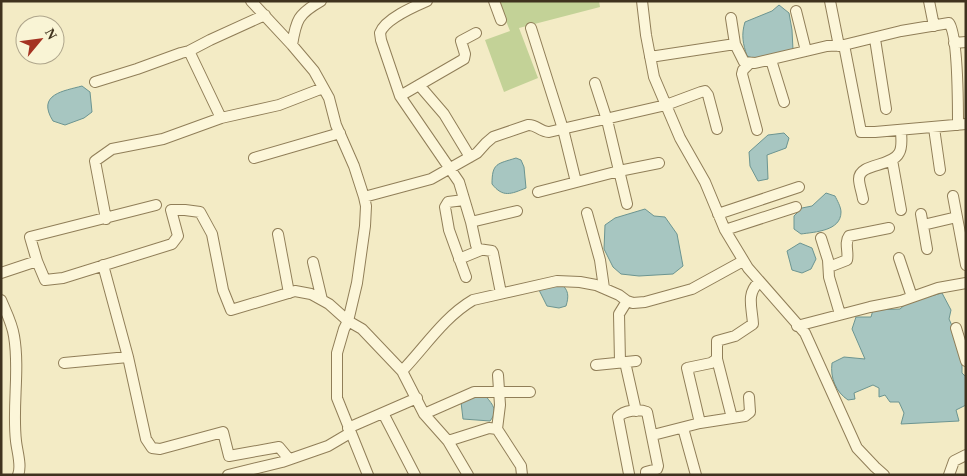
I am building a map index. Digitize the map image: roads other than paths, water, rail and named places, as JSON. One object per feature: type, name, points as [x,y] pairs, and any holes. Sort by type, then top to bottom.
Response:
[{"type":"street","points":[[251,1],[314,71],[324,88],[364,197],[366,206],[365,226],[356,282],[348,321],[337,353],[337,398],[368,475]]},
{"type":"street","points":[[292,45],[294,30],[299,16],[321,1]]},
{"type":"street","points":[[427,1],[415,6],[386,24],[380,34],[400,96],[459,182],[476,245],[481,250]]},
{"type":"street","points":[[494,1],[501,20]]},
{"type":"street","points":[[642,1],[654,77],[680,138],[704,182],[725,230],[743,261],[759,282],[805,334],[857,448],[884,475]]},
{"type":"street","points":[[731,18],[735,44],[744,62],[749,64],[827,46],[841,45],[875,38],[901,31],[946,23],[950,24],[954,43],[962,125],[863,133],[860,130],[841,45],[830,1]]},
{"type":"street","points":[[929,1],[934,26]]},
{"type":"street","points":[[796,11],[806,52]]},
{"type":"street","points":[[95,82],[181,52],[190,51],[265,15]]},
{"type":"street","points":[[531,28],[563,129],[576,182]]},
{"type":"street","points":[[400,96],[464,59],[465,54],[461,42],[476,33]]},
{"type":"street","points":[[875,38],[886,109]]},
{"type":"street","points":[[954,43],[966,42]]},
{"type":"street","points":[[650,57],[735,44]]},
{"type":"street","points":[[190,51],[221,118]]},
{"type":"street","points":[[771,60],[784,102]]},
{"type":"street","points":[[749,64],[742,74],[757,130]]},
{"type":"street","points":[[594,83],[607,120],[627,204]]},
{"type":"street","points":[[419,85],[444,114],[470,157]]},
{"type":"street","points":[[106,219],[96,161],[112,149],[163,139],[221,118],[279,105],[324,88]]},
{"type":"street","points":[[364,197],[431,179],[481,150],[486,142],[494,137],[528,125],[532,125],[545,132],[563,129],[666,105],[705,91],[708,95],[717,130]]},
{"type":"street","points":[[934,128],[940,170]]},
{"type":"street","points":[[863,198],[859,178],[861,172],[892,160],[899,154],[901,149],[901,130]]},
{"type":"street","points":[[254,158],[340,133]]},
{"type":"street","points":[[892,160],[901,210]]},
{"type":"street","points":[[538,192],[659,162]]},
{"type":"street","points":[[718,214],[800,187]]},
{"type":"street","points":[[953,196],[966,265]]},
{"type":"street","points":[[464,200],[448,202],[445,206],[449,230],[466,277]]},
{"type":"street","points":[[156,205],[30,237],[45,280],[63,278],[172,244],[178,236],[171,210],[200,212],[212,234],[223,290],[231,310],[295,291],[311,294],[322,300],[348,321],[362,329],[402,371],[424,414],[448,441],[468,475]]},
{"type":"street","points":[[725,230],[796,207]]},
{"type":"street","points":[[471,222],[517,211]]},
{"type":"street","points":[[587,213],[600,260],[604,288]]},
{"type":"street","points":[[927,249],[922,220],[957,217]]},
{"type":"street","points":[[829,267],[847,260],[847,238],[849,236],[888,228]]},
{"type":"street","points":[[278,234],[289,293]]},
{"type":"street","points":[[821,238],[840,314]]},
{"type":"street","points":[[459,259],[481,250],[492,251],[501,293]]},
{"type":"street","points":[[899,258],[912,297]]},
{"type":"street","points":[[1,273],[37,261]]},
{"type":"street","points":[[402,371],[443,324],[465,304],[473,300],[557,281],[580,282],[604,288],[619,295],[626,301],[633,303],[645,302],[692,289],[743,261]]},
{"type":"street","points":[[313,262],[322,300]]},
{"type":"street","points":[[103,265],[128,358],[146,439],[152,448],[160,449],[223,432],[229,456],[279,447],[289,459]]},
{"type":"street","points":[[732,418],[717,359],[717,340],[735,336],[753,324],[750,294],[759,282]]},
{"type":"street","points":[[797,326],[912,297],[938,288],[966,283]]},
{"type":"street","points":[[1,300],[11,322],[14,336],[16,377],[14,410],[20,470],[18,475]]},
{"type":"street","points":[[626,301],[619,314],[623,362],[636,411]]},
{"type":"street","points":[[956,328],[966,361]]},
{"type":"street","points":[[64,363],[128,358]]},
{"type":"street","points":[[700,423],[687,368],[711,363],[717,359]]},
{"type":"street","points":[[596,365],[636,361]]},
{"type":"street","points":[[496,429],[500,413],[498,375]]},
{"type":"street","points":[[424,414],[474,392],[530,392]]},
{"type":"street","points":[[653,435],[700,423],[748,415],[750,412],[748,396]]},
{"type":"street","points":[[228,475],[289,459],[328,446],[350,430],[416,398]]},
{"type":"street","points":[[645,410],[647,412],[658,468],[646,473],[626,474],[618,420],[623,412],[636,411],[645,410]]},
{"type":"street","points":[[383,413],[415,475]]},
{"type":"street","points":[[448,441],[489,428],[496,429],[521,466],[522,475]]},
{"type":"street","points":[[682,428],[696,475]]},
{"type":"street","points":[[949,475],[954,462],[966,455]]},
{"type":"water","points":[[779,5],[789,13],[793,50],[756,59],[747,56],[743,39],[745,22],[772,11]]},
{"type":"water","points":[[82,86],[90,92],[92,112],[84,118],[65,125],[53,121],[48,105],[50,99],[60,92]]},
{"type":"water","points":[[784,133],[789,138],[786,148],[767,155],[768,179],[758,181],[750,166],[749,152],[768,135]]},
{"type":"water","points":[[516,158],[521,160],[524,167],[526,188],[507,194],[492,184],[493,172],[500,163]]},
{"type":"water","points":[[826,193],[835,196],[840,206],[840,218],[837,223],[826,229],[801,234],[794,229],[794,216],[802,208],[812,206]]},
{"type":"water","points":[[645,209],[654,216],[665,217],[677,234],[683,266],[673,274],[639,276],[621,274],[613,267],[604,249],[605,225],[615,218]]},
{"type":"water","points":[[800,243],[812,248],[816,259],[811,269],[802,273],[792,270],[787,251]]},
{"type":"water","points":[[560,283],[568,293],[566,306],[559,308],[547,306],[539,290],[542,286]]},
{"type":"water","points":[[942,293],[951,310],[949,319],[962,348],[962,373],[966,377],[966,405],[956,410],[959,421],[901,424],[904,413],[899,402],[890,402],[885,395],[879,397],[879,388],[873,385],[854,393],[855,399],[848,400],[844,397],[837,389],[833,379],[832,363],[844,357],[865,359],[852,329],[856,317],[871,317],[873,310],[900,309],[908,302]]},
{"type":"water","points":[[484,394],[494,410],[490,421],[463,419],[461,402]]}]
